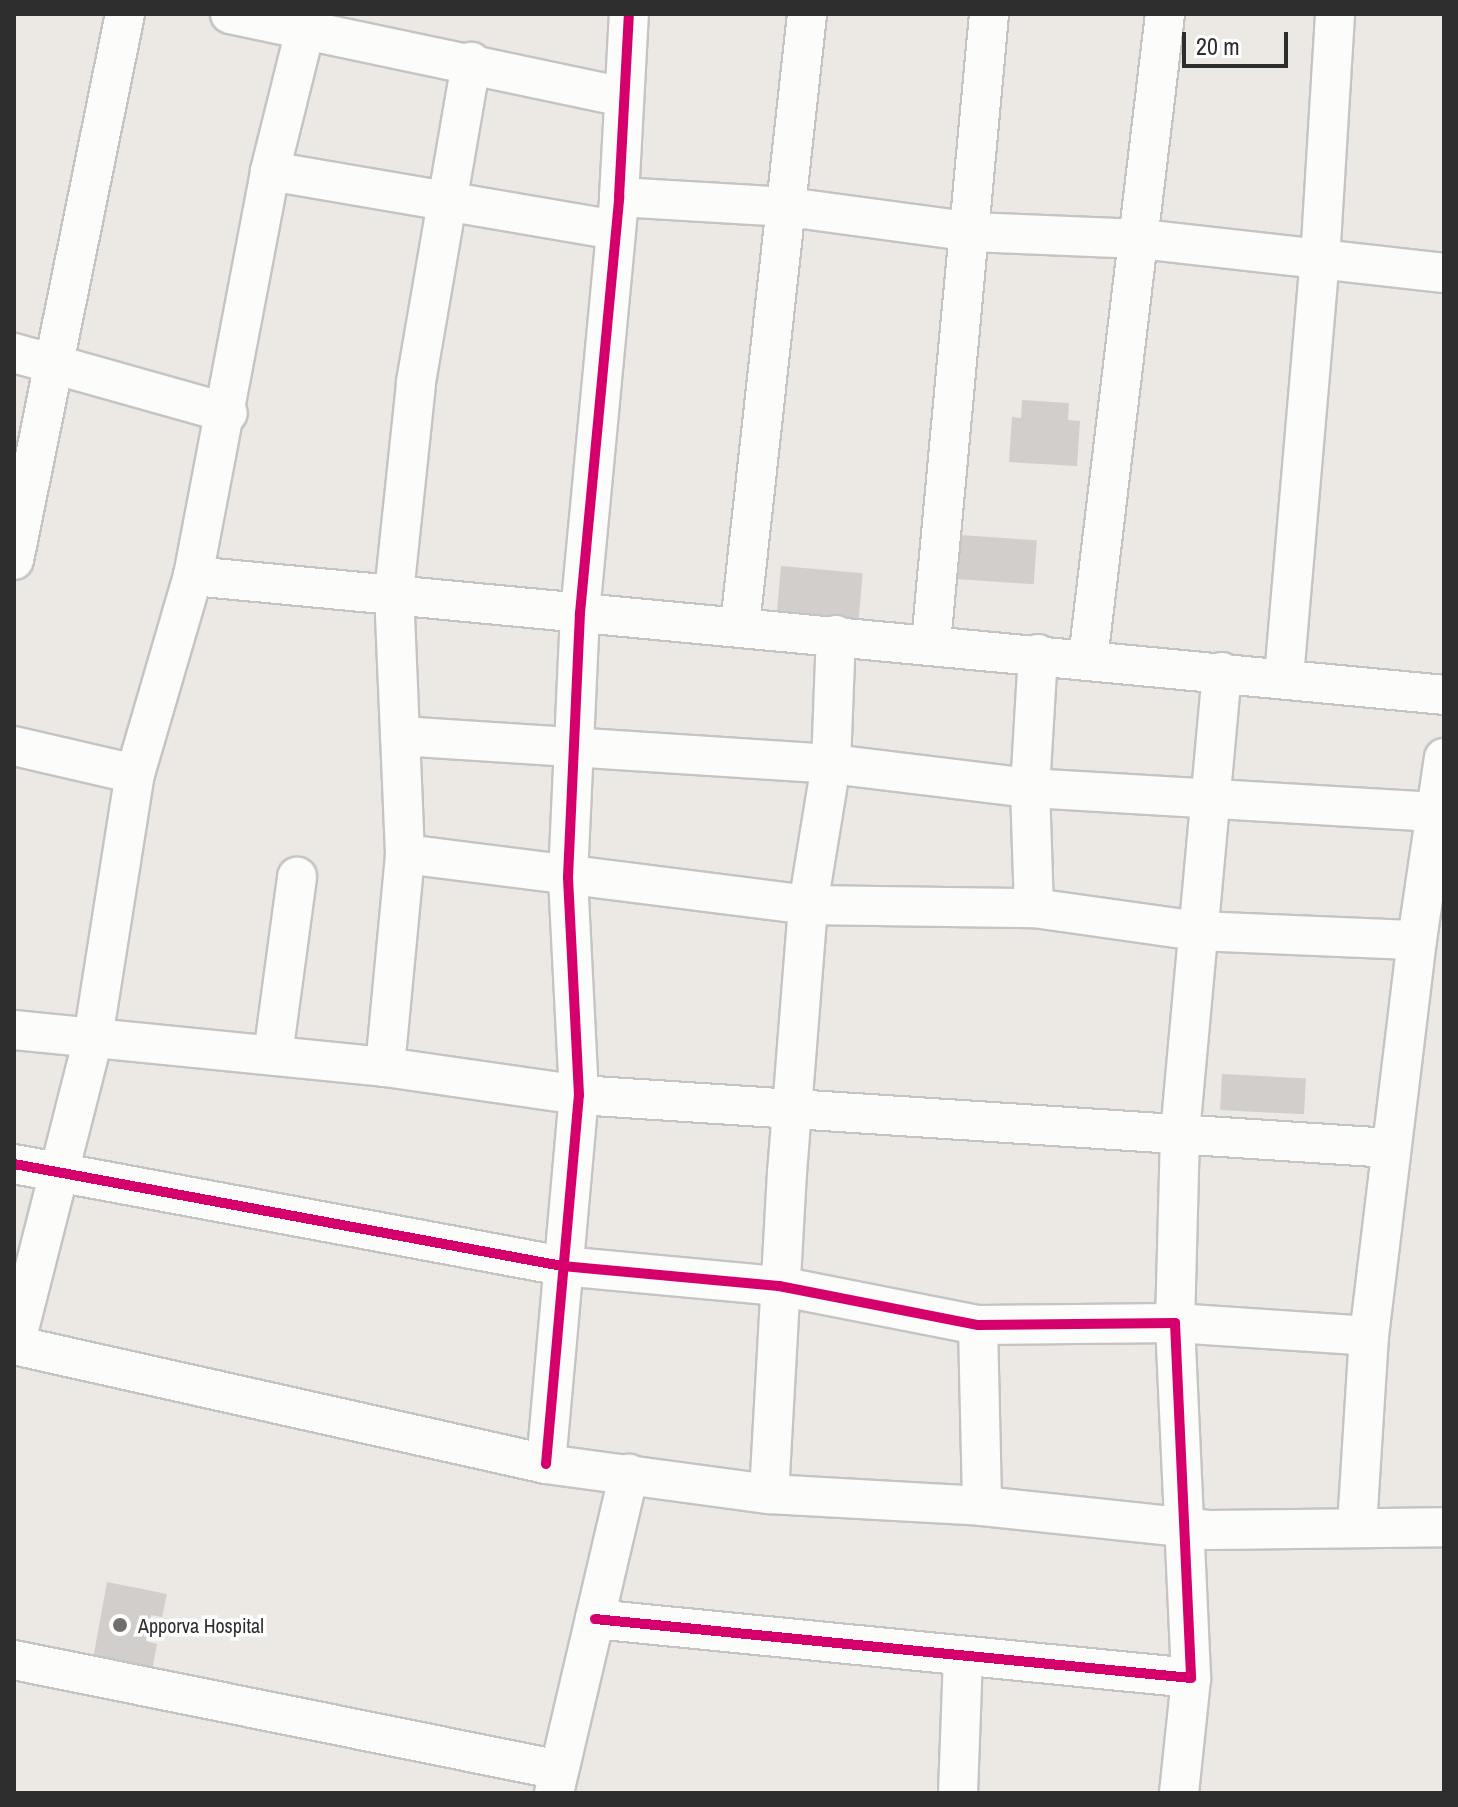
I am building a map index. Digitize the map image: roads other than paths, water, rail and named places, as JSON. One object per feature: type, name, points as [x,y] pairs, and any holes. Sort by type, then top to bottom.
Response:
[{"type":"street","points":[[14,560],[125,14]]},
{"type":"street","points":[[230,14],[307,22],[623,97]]},
{"type":"street","points":[[546,1464],[579,1095],[568,877],[577,747],[580,613],[616,214],[629,14]]},
{"type":"street","points":[[740,625],[807,14]]},
{"type":"street","points":[[931,643],[972,232],[989,14]]},
{"type":"street","points":[[1088,659],[1141,239],[1165,14]]},
{"type":"street","points":[[1284,677],[1320,260],[1335,14]]},
{"type":"street","points":[[307,22],[270,171],[228,413],[193,576],[135,774],[93,1038],[14,1345],[546,1464],[769,1494],[982,1506],[1180,1527],[1444,1527]]},
{"type":"street","points":[[385,1067],[405,854],[394,593],[416,382],[471,62]]},
{"type":"street","points":[[270,171],[447,199],[616,214],[788,207],[972,232],[1141,239],[1444,273]]},
{"type":"street","points":[[14,353],[228,413]]},
{"type":"street","points":[[193,576],[931,643],[1444,695]]},
{"type":"street","points":[[769,1494],[779,1286],[808,905],[831,764],[836,635]]},
{"type":"street","points":[[1034,908],[1030,788],[1038,654]]},
{"type":"street","points":[[1179,1793],[1191,1678],[1180,1527],[1175,1323],[1180,1134],[1222,672]]},
{"type":"street","points":[[400,736],[831,764],[1030,788],[1211,796],[1433,812]]},
{"type":"street","points":[[14,746],[135,774]]},
{"type":"street","points":[[1357,1526],[1369,1336],[1390,1148],[1433,812],[1444,758]]},
{"type":"street","points":[[405,854],[808,905],[1034,908],[1198,931],[1417,940]]},
{"type":"street","points":[[273,1055],[297,877]]},
{"type":"street","points":[[14,1030],[385,1067],[579,1095],[1390,1148]]},
{"type":"street","points":[[14,1164],[562,1266],[779,1286],[978,1325],[1175,1323],[1369,1336]]},
{"type":"street","points":[[978,1325],[982,1506]]},
{"type":"street","points":[[14,1660],[556,1782],[629,1474]]},
{"type":"street","points":[[595,1619],[1191,1678]]},
{"type":"street","points":[[958,1793],[963,1657]]},
{"type":"place","name":"Apporva Hospital","points":[[120,1625]]}]
